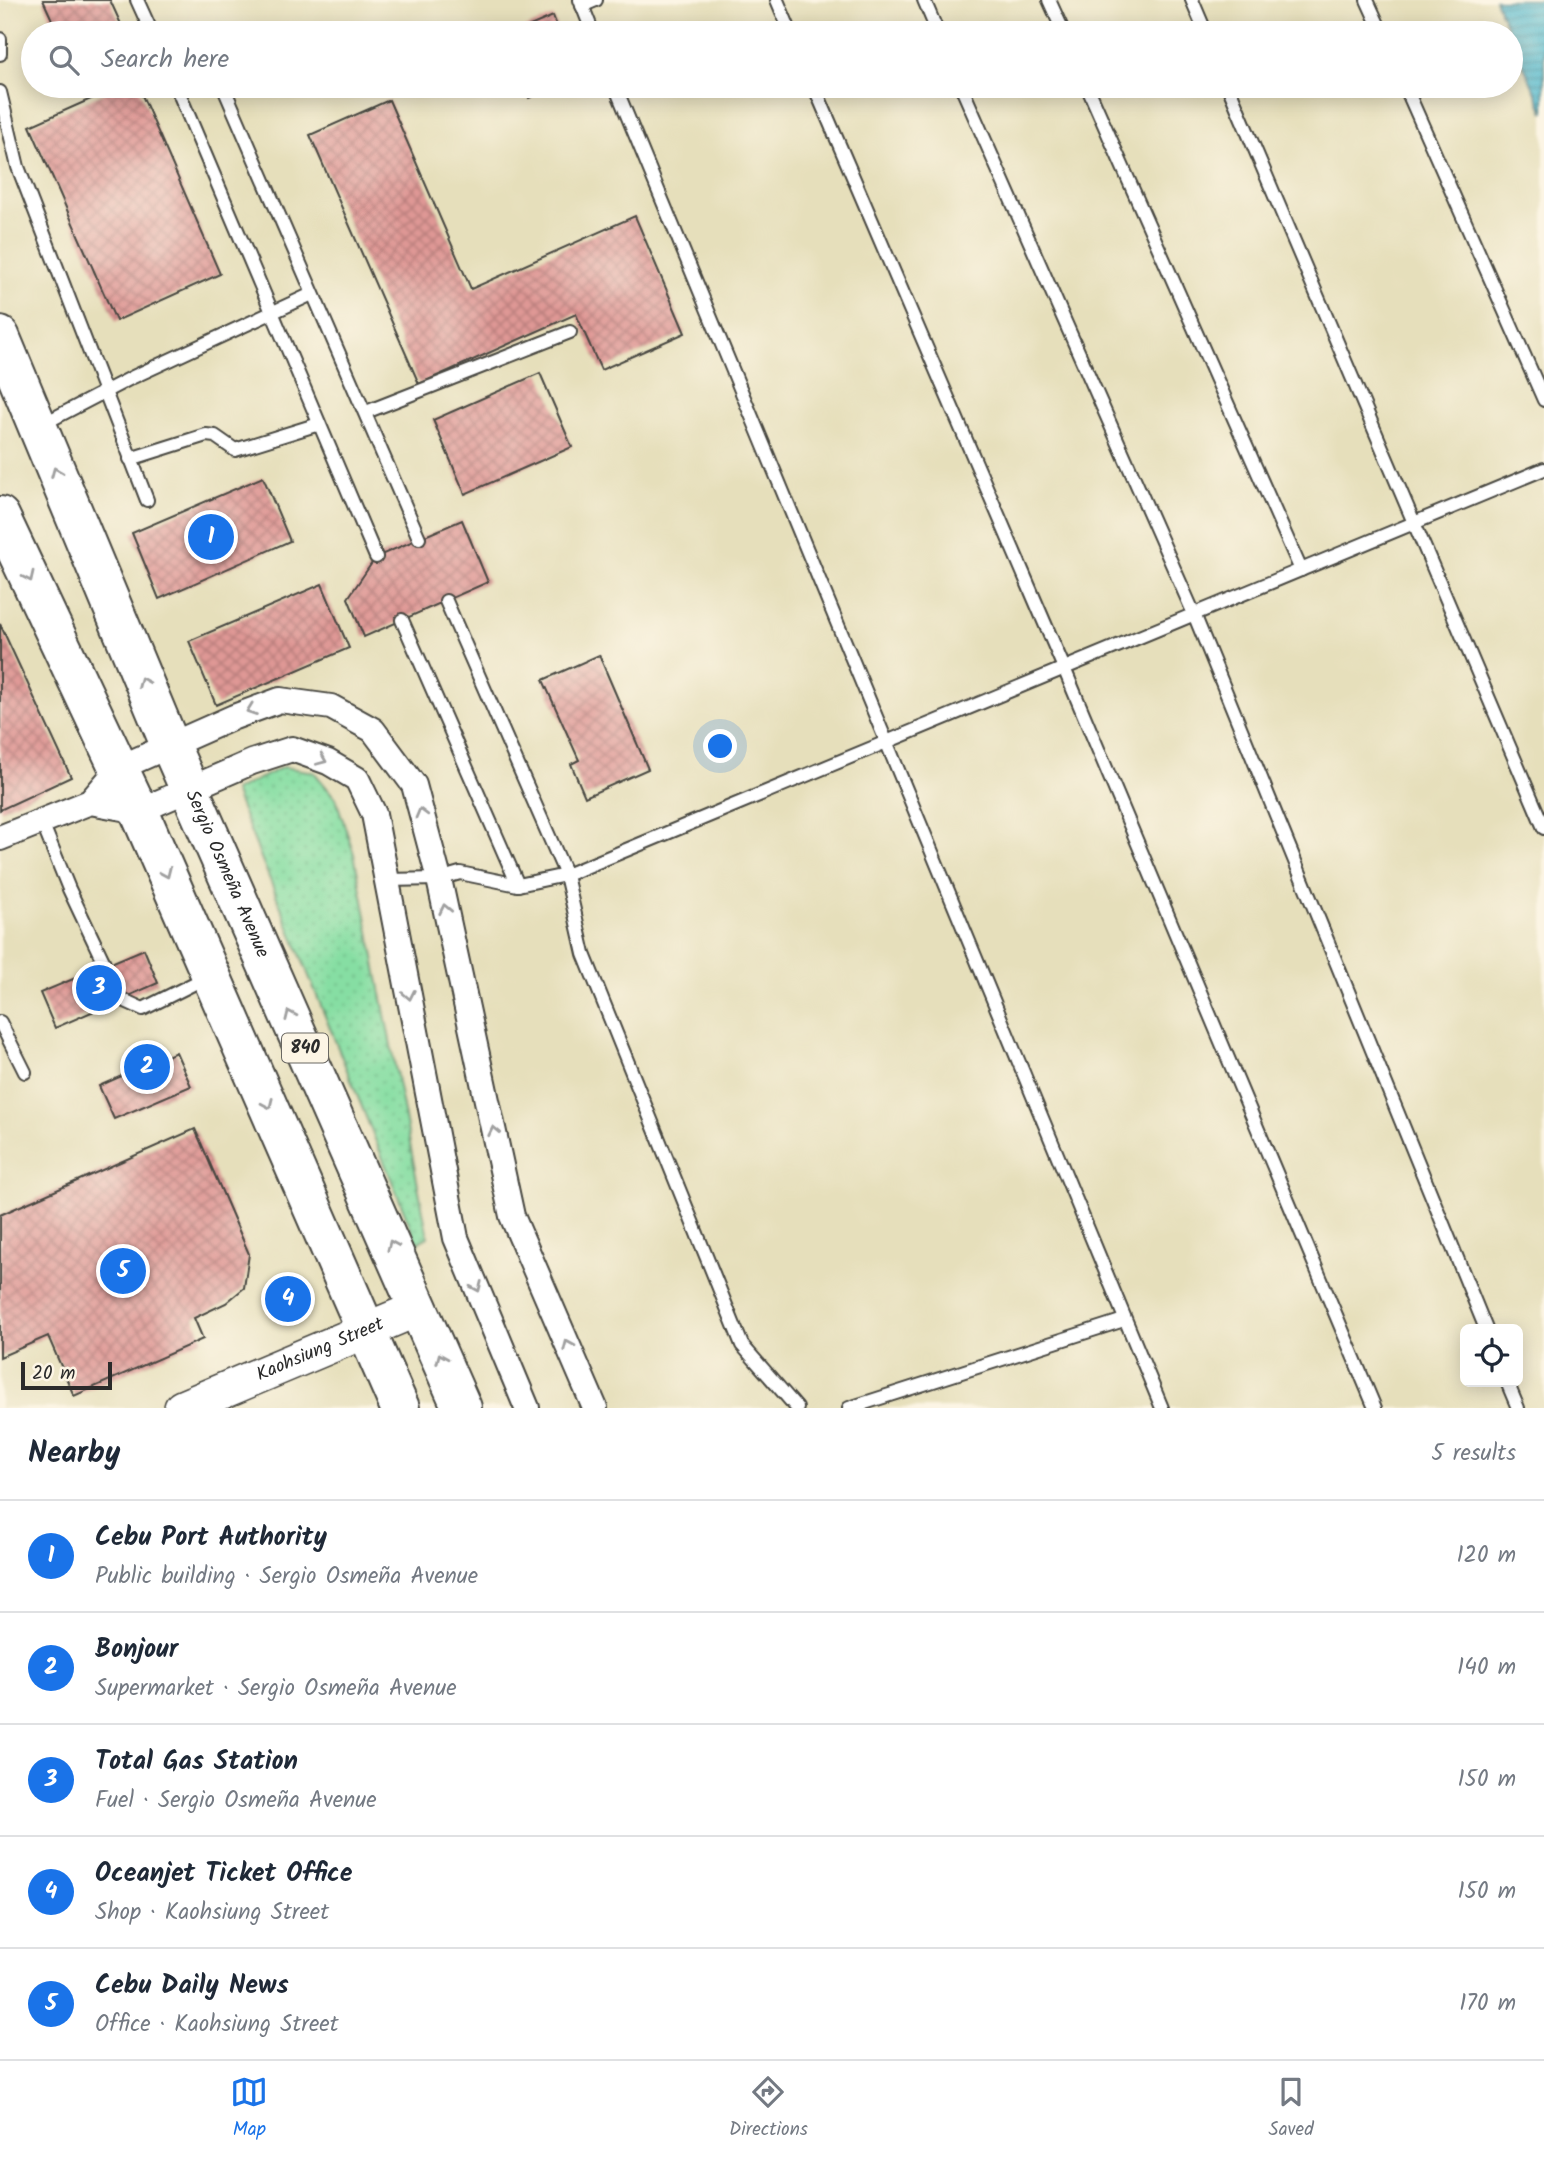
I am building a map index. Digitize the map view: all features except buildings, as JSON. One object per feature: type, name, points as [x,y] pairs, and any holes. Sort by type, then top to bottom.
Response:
[{"type":"highway","name":"Sergio Osmeña Avenue","points":[[0,336],[170,745],[462,1408]]},
{"type":"highway","points":[[0,516],[139,811],[400,1408]]},
{"type":"main road","name":"Kaohsiung Street","points":[[182,1408],[419,1308]]},
{"type":"street","points":[[0,838],[90,802],[119,768],[280,700],[331,708],[373,730],[414,785],[439,879],[512,1216],[595,1408]]},
{"type":"street","points":[[90,802],[139,811],[252,762],[292,749],[328,762],[357,779],[374,814],[456,1238],[527,1408]]},
{"type":"lane","points":[[137,0],[147,21]]},
{"type":"lane","points":[[588,21],[581,3],[596,0]]},
{"type":"lane","points":[[777,0],[786,21]]},
{"type":"lane","points":[[924,0],[933,21]]},
{"type":"lane","points":[[1049,0],[1059,21]]},
{"type":"lane","points":[[1192,0],[1201,21]]},
{"type":"lane","points":[[1367,0],[1377,21]]},
{"type":"lane","points":[[0,38],[0,54]]},
{"type":"lane","points":[[0,92],[18,167],[147,500]]},
{"type":"lane","points":[[181,98],[376,557]]},
{"type":"lane","points":[[228,98],[419,538]]},
{"type":"lane","points":[[620,98],[1162,1408]]},
{"type":"lane","points":[[819,98],[1064,668],[1375,1408]]},
{"type":"lane","points":[[966,98],[1194,614],[1484,1324]]},
{"type":"lane","points":[[1092,98],[1301,570]]},
{"type":"lane","points":[[1233,98],[1544,828]]},
{"type":"lane","points":[[1410,98],[1544,400]]},
{"type":"lane","points":[[38,427],[105,390],[312,294]]},
{"type":"lane","points":[[366,412],[570,331]]},
{"type":"lane","points":[[130,459],[206,435],[215,436],[235,450],[319,424]]},
{"type":"lane","points":[[386,880],[439,879],[460,873],[518,885],[566,875],[1544,469]]},
{"type":"lane","points":[[446,601],[566,875],[584,954],[742,1345],[797,1408]]},
{"type":"lane","points":[[402,620],[518,885]]},
{"type":"lane","points":[[41,820],[105,965]]},
{"type":"lane","points":[[121,999],[143,1009],[211,975]]},
{"type":"lane","points":[[0,1022],[24,1072]]},
{"type":"lane","points":[[849,1408],[1125,1321]]},
{"type":"lane","points":[[1509,1387],[1518,1408]]},
{"type":"green space","points":[[283,767],[314,772],[336,799],[354,854],[428,1237],[417,1243],[234,791]]},
{"type":"water","points":[[1495,0],[1544,0],[1544,112],[1523,64],[1523,21],[1504,21]]},
{"type":"place","name":"Cebu Port Authority","points":[[211,537]]},
{"type":"place","name":"Total Gas Station","points":[[99,988]]},
{"type":"place","name":"Bonjour","points":[[147,1067]]},
{"type":"place","name":"Cebu Daily News","points":[[123,1271]]},
{"type":"place","name":"Oceanjet Ticket Office","points":[[288,1299]]}]
